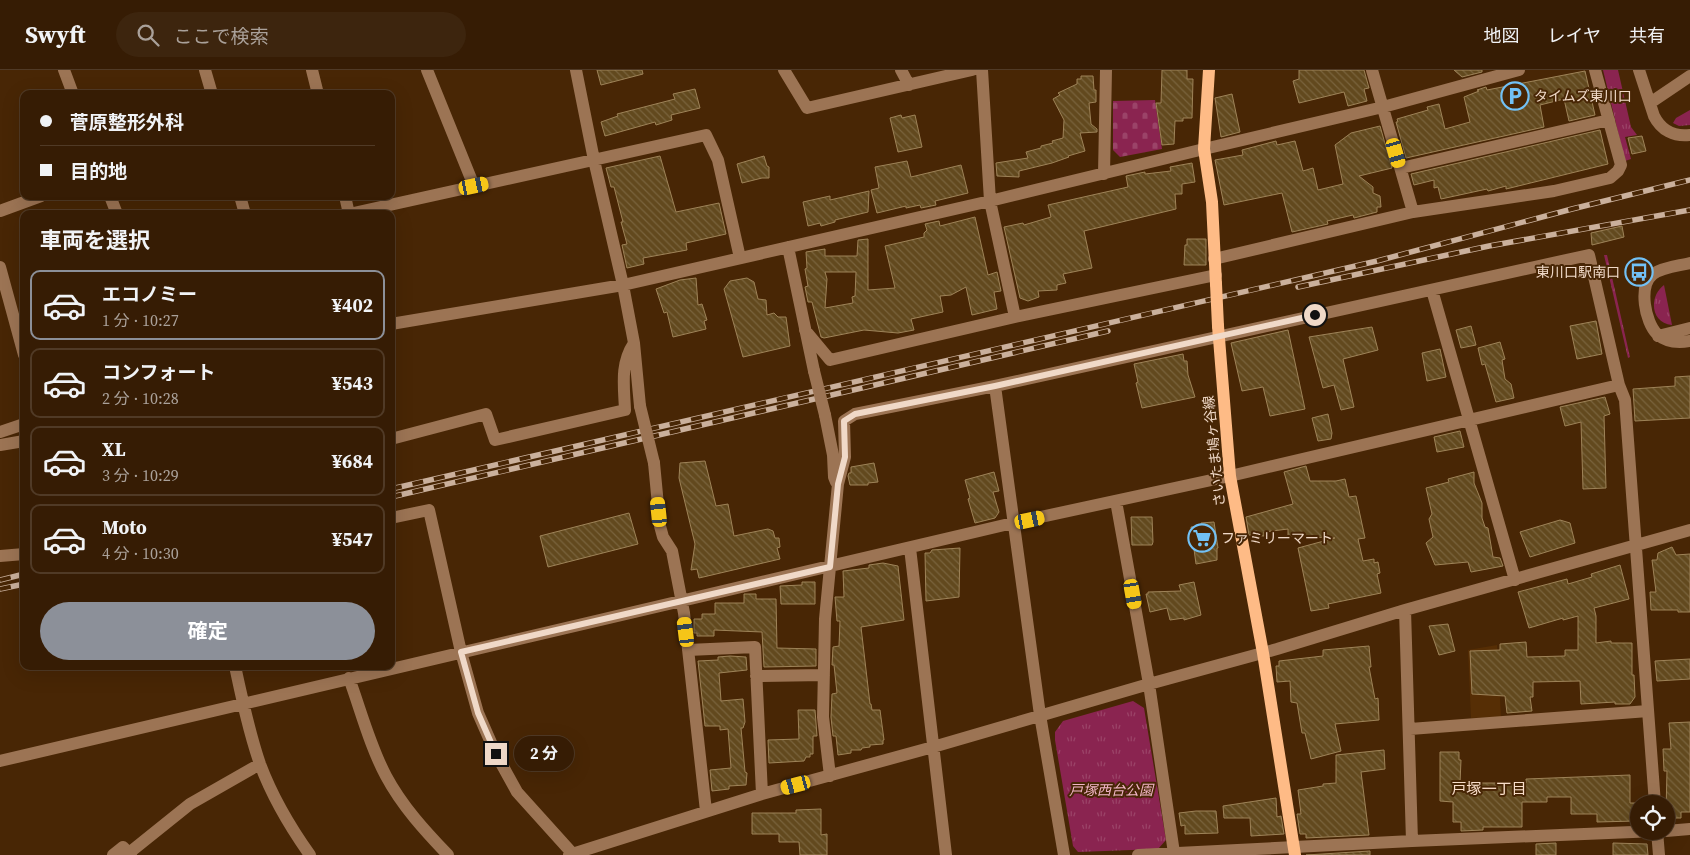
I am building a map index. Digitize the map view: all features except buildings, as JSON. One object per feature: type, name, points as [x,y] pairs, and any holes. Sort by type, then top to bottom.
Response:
[{"type":"main road","name":"さいたま鳩ヶ谷線","points":[[1209,70],[1204,148],[1212,202],[1218,331],[1230,476],[1263,653],[1295,852]]},
{"type":"street","points":[[64,70],[72,90]]},
{"type":"street","points":[[205,70],[211,90]]},
{"type":"street","points":[[312,70],[317,90]]},
{"type":"street","points":[[427,70],[474,186]]},
{"type":"street","points":[[784,70],[807,108],[972,70]]},
{"type":"street","points":[[901,70],[909,85]]},
{"type":"street","points":[[982,70],[990,201],[1016,317]]},
{"type":"street","points":[[1104,174],[1106,70]]},
{"type":"street","points":[[1372,70],[1413,212]]},
{"type":"street","points":[[1214,258],[1413,212],[1554,191],[1610,178],[1618,172],[1621,166],[1596,70]]},
{"type":"street","points":[[1639,70],[1655,119],[1663,129],[1678,135],[1690,135]]},
{"type":"street","points":[[578,71],[594,160],[623,285],[634,343],[640,406],[654,463],[660,526],[663,537],[672,551],[682,602],[706,811]]},
{"type":"street","points":[[395,323],[623,285],[990,201],[1204,148],[1383,107],[1510,71]]},
{"type":"street","points":[[1650,103],[1690,76]]},
{"type":"street","points":[[1401,168],[1609,120]]},
{"type":"street","points":[[367,210],[706,134],[718,160],[740,258]]},
{"type":"street","points":[[0,211],[30,200]]},
{"type":"street","points":[[788,247],[825,415],[834,477],[838,484]]},
{"type":"street","points":[[830,776],[823,717],[825,619],[838,484],[845,457],[844,421],[855,414],[995,386],[1218,331],[1432,290],[1589,254],[1619,385],[1625,400],[1654,795]]},
{"type":"street","points":[[1690,263],[1662,270],[1652,275],[1644,288],[1651,327],[1658,336],[1677,343],[1690,341]]},
{"type":"street","points":[[0,267],[20,340]]},
{"type":"street","points":[[805,330],[830,360],[1016,317],[1216,280]]},
{"type":"street","points":[[1432,290],[1515,580]]},
{"type":"street","points":[[1658,336],[1690,328]]},
{"type":"street","points":[[395,438],[486,414],[495,440],[625,410],[624,364],[628,351],[634,343]]},
{"type":"street","points":[[395,667],[1619,385]]},
{"type":"street","points":[[995,386],[1040,715],[1064,855]]},
{"type":"street","points":[[0,432],[20,425]]},
{"type":"street","points":[[0,445],[20,442]]},
{"type":"street","points":[[1116,501],[1149,684],[1174,853]]},
{"type":"street","points":[[395,517],[429,510],[461,652],[478,713],[496,754],[517,792],[571,854],[762,794],[933,747],[1263,653],[1405,610],[1690,530]]},
{"type":"street","points":[[910,548],[946,855]]},
{"type":"street","points":[[0,556],[20,554]]},
{"type":"street","points":[[1405,610],[1412,841]]},
{"type":"street","points":[[688,650],[755,647],[762,794]]},
{"type":"street","points":[[236,670],[260,764],[277,802],[310,855]]},
{"type":"street","points":[[0,761],[383,670]]},
{"type":"street","points":[[756,676],[824,675]]},
{"type":"street","points":[[349,678],[376,755],[386,776],[410,812],[448,855]]},
{"type":"street","points":[[1410,730],[1648,711]]},
{"type":"street","points":[[113,855],[123,847],[130,854],[190,804],[260,764]]},
{"type":"street","points":[[1675,830],[1690,829]]},
{"type":"street","points":[[1138,855],[1295,852],[1412,841],[1630,832]]},
{"type":"street","points":[[1658,840],[1659,855]]},
{"type":"shaded area","points":[[1497,645],[1501,717],[1471,718],[1468,650]]},
{"type":"green space","points":[[1603,70],[1618,70],[1631,127],[1637,135],[1625,137],[1631,159],[1625,161]]},
{"type":"green space","points":[[1155,100],[1162,149],[1120,157],[1113,150],[1113,101]]},
{"type":"green space","points":[[1690,110],[1690,125],[1679,126],[1673,123],[1676,118]]},
{"type":"green space","points":[[1604,255],[1607,255],[1630,357],[1628,358]]},
{"type":"green space","points":[[1664,285],[1672,325],[1659,319],[1654,308],[1656,296]]},
{"type":"green space","name":"戸塚西台公園","points":[[1133,701],[1144,708],[1166,840],[1158,849],[1078,852],[1073,846],[1055,732],[1063,721]]},
{"type":"railway","points":[[395,488],[1377,261],[1690,180]]},
{"type":"railway","points":[[1298,287],[1489,246],[1690,210]]},
{"type":"railway","points":[[395,496],[1108,331]]},
{"type":"railway","points":[[0,580],[20,575]]},
{"type":"railway","points":[[0,589],[20,585]]},
{"type":"place","name":"タイムズ東川口","points":[[1515,96]]},
{"type":"place","name":"東川口駅南口","points":[[1639,272]]},
{"type":"place","name":"ファミリーマート","points":[[1202,538]]},
{"type":"district","name":"戸塚一丁目","points":[[1489,789]]},
{"type":"route","points":[[496,754],[478,713],[461,652],[830,567],[838,484],[845,457],[844,421],[855,414],[995,386],[1315,315]]}]
